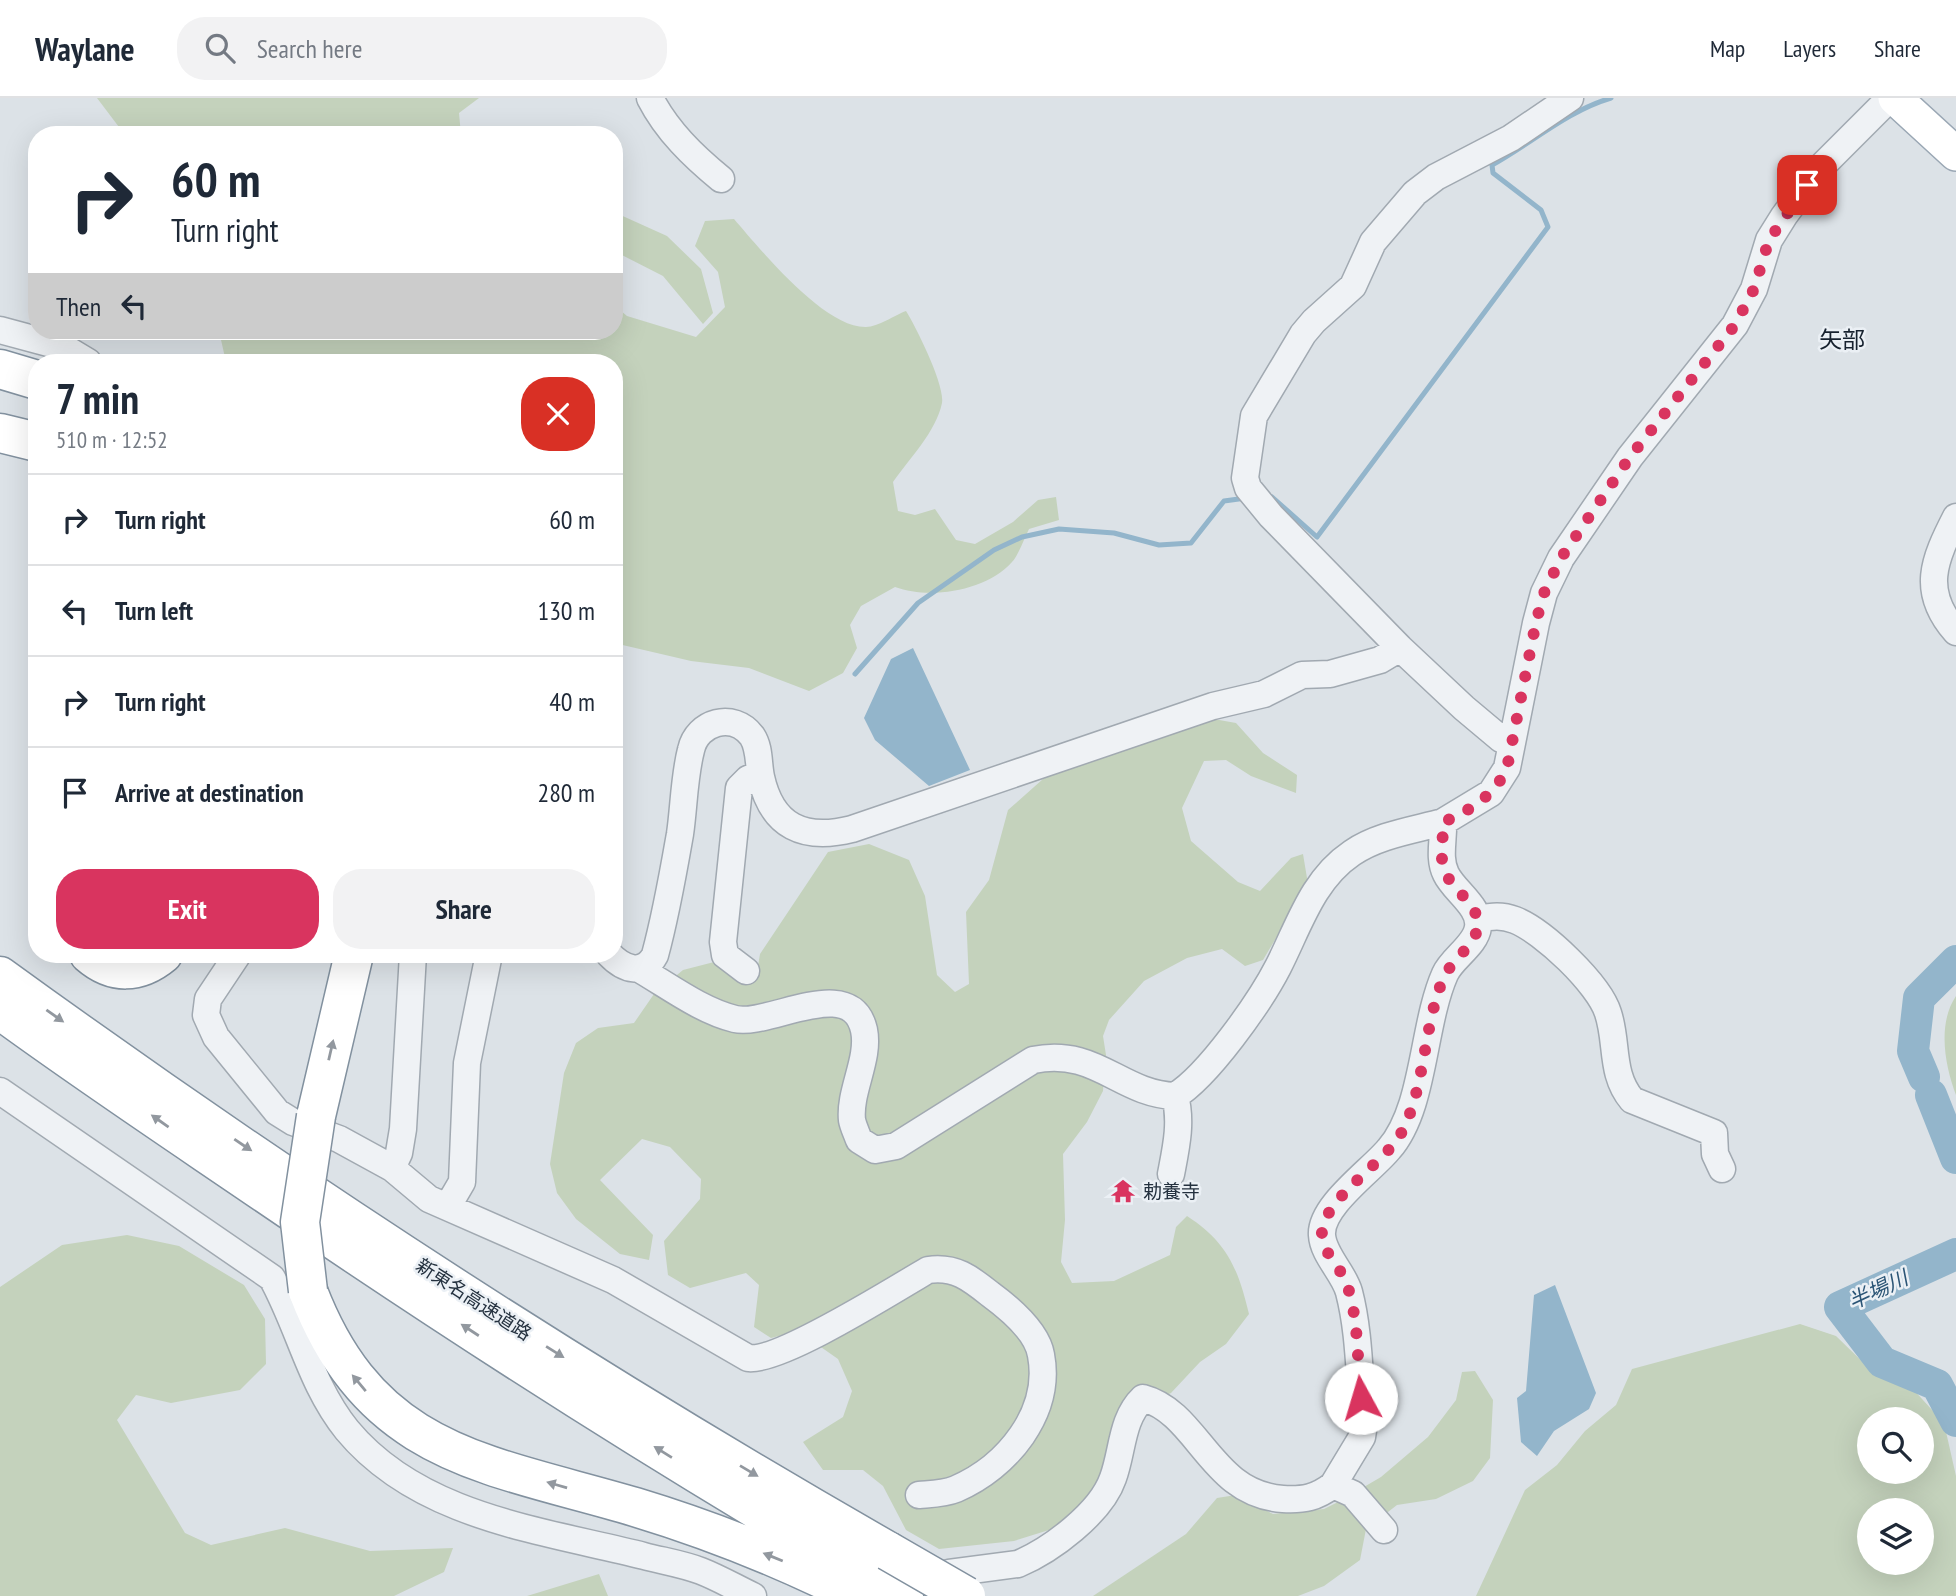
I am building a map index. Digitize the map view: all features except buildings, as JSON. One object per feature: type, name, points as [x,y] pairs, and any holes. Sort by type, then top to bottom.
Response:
[{"type":"highway","points":[[0,369],[28,377]]},
{"type":"highway","points":[[0,433],[28,440]]},
{"type":"highway","points":[[101,963],[124,971],[150,963]]},
{"type":"highway","points":[[352,963],[316,1116],[300,1222],[308,1291],[320,1322],[349,1371],[383,1409],[427,1440],[477,1462],[671,1519],[793,1565],[846,1581]]},
{"type":"highway","name":"新東名高速道路","points":[[0,976],[204,1119],[514,1326],[778,1489],[966,1596]]},
{"type":"highway","name":"新東名高速道路","points":[[0,1010],[334,1240],[846,1581],[904,1596]]},
{"type":"main road","points":[[1895,98],[1956,154]]},
{"type":"street","points":[[650,98],[661,118],[684,145],[721,179]]},
{"type":"street","points":[[1512,743],[1501,739],[1483,724],[1400,648],[1254,496],[1245,478],[1254,416],[1303,334],[1353,286],[1373,242],[1415,193],[1436,177],[1500,145],[1570,98]]},
{"type":"street","points":[[620,963],[641,970],[712,1011],[737,1020],[766,1019],[814,1002],[834,1003],[853,1012],[863,1028],[864,1042],[852,1118],[859,1140],[875,1150],[897,1146],[1033,1060],[1049,1057],[1070,1057],[1162,1096],[1175,1096],[1192,1083],[1250,1014],[1276,970],[1318,885],[1336,865],[1372,842],[1443,822],[1491,793],[1507,768],[1536,622],[1544,593],[1561,558],[1630,457],[1735,325],[1754,289],[1769,240],[1784,216],[1818,170],[1890,98]]},
{"type":"street","points":[[0,330],[28,338]]},
{"type":"street","points":[[37,340],[63,347],[75,354]]},
{"type":"street","points":[[1956,517],[1936,558],[1934,575],[1938,606],[1956,632]]},
{"type":"street","points":[[641,970],[652,961],[660,937],[680,834],[690,752],[698,732],[724,722],[744,728],[758,747],[760,774],[772,808],[785,821],[806,833],[835,833],[1213,706],[1264,694],[1302,675],[1330,674],[1380,660],[1400,648]]},
{"type":"street","points":[[746,971],[725,955],[723,942],[739,788],[748,779],[760,774]]},
{"type":"street","points":[[917,1596],[920,1590],[949,1573],[1018,1564],[1028,1560],[1043,1551],[1102,1502],[1113,1479],[1130,1410],[1143,1398],[1158,1402],[1172,1414],[1227,1476],[1242,1486],[1272,1498],[1304,1500],[1321,1494],[1333,1485],[1362,1437],[1364,1424],[1351,1303],[1346,1281],[1322,1236],[1323,1226],[1336,1203],[1389,1150],[1407,1120],[1416,1091],[1437,992],[1446,970],[1478,930],[1478,919],[1445,872],[1441,859],[1443,822]]},
{"type":"street","points":[[1478,919],[1497,915],[1517,921],[1553,945],[1601,996],[1609,1014],[1617,1075],[1623,1089],[1632,1100],[1714,1133],[1715,1154],[1721,1169]]},
{"type":"street","points":[[232,963],[208,999],[206,1015],[216,1037],[277,1112],[293,1122],[339,1139],[392,1168],[417,1191],[613,1280],[748,1358],[759,1360],[790,1347],[928,1270],[945,1268],[964,1274],[1001,1302],[1030,1332],[1041,1353],[1043,1387],[1033,1419],[1013,1448],[956,1489],[919,1495]]},
{"type":"street","points":[[392,1168],[399,1153],[403,1129],[412,963]]},
{"type":"street","points":[[448,1206],[461,1182],[467,1063],[487,963]]},
{"type":"street","points":[[0,1091],[272,1278],[290,1310],[312,1376],[347,1430],[391,1472],[438,1498],[489,1518],[700,1571],[753,1596]]},
{"type":"street","points":[[1171,1174],[1177,1144],[1178,1108],[1175,1096]]},
{"type":"street","points":[[1333,1485],[1353,1494],[1384,1530]]},
{"type":"green space","points":[[97,98],[479,98],[459,113],[460,126],[118,126]]},
{"type":"green space","points":[[623,216],[667,236],[701,269],[713,313],[703,324],[663,276],[623,256]]},
{"type":"green space","points":[[734,219],[794,285],[831,315],[849,324],[871,326],[906,311],[935,370],[942,403],[928,435],[893,482],[898,511],[915,515],[935,509],[956,540],[975,544],[1013,522],[1038,500],[1056,497],[1059,520],[1029,529],[1012,562],[988,580],[973,586],[941,592],[924,593],[895,587],[861,606],[850,625],[857,648],[843,673],[809,691],[749,668],[691,661],[623,645],[623,354],[224,354],[221,340],[623,340],[623,313],[696,337],[725,307],[718,272],[695,246],[705,221]]},
{"type":"green space","points":[[1208,718],[1236,723],[1263,753],[1297,775],[1296,793],[1251,776],[1226,760],[1204,761],[1182,808],[1191,841],[1238,882],[1260,891],[1291,858],[1303,854],[1308,884],[1263,960],[1245,966],[1222,949],[1187,958],[1144,981],[1109,1020],[1103,1036],[1106,1055],[1103,1091],[1087,1122],[1063,1154],[1065,1220],[1061,1262],[1072,1283],[1114,1281],[1170,1255],[1176,1227],[1187,1216],[1212,1236],[1229,1258],[1249,1314],[1226,1344],[1200,1362],[1171,1393],[1142,1406],[1094,1499],[1049,1530],[1014,1541],[939,1549],[906,1530],[883,1486],[863,1470],[823,1470],[803,1442],[843,1417],[852,1391],[838,1359],[798,1331],[771,1338],[754,1327],[759,1285],[746,1273],[690,1288],[668,1275],[664,1241],[700,1199],[701,1179],[670,1147],[642,1139],[600,1180],[653,1235],[649,1260],[620,1254],[576,1219],[557,1193],[550,1164],[564,1073],[576,1043],[598,1028],[634,1023],[654,994],[683,970],[718,961],[756,978],[760,954],[828,852],[869,844],[909,860],[925,896],[937,975],[955,992],[969,984],[966,912],[989,880],[1008,810],[1043,779],[1109,749]]},
{"type":"green space","points":[[1956,996],[1956,1095],[1946,1058],[1945,1032],[1946,1019]]},
{"type":"green space","points":[[127,1235],[179,1246],[244,1285],[265,1319],[266,1364],[240,1390],[171,1403],[136,1395],[117,1420],[185,1533],[211,1545],[285,1528],[370,1551],[453,1548],[444,1572],[394,1596],[0,1596],[0,1287],[62,1245]]},
{"type":"green space","points":[[1800,1324],[1836,1336],[1873,1372],[1912,1388],[1929,1407],[1857,1407],[1857,1484],[1934,1484],[1934,1412],[1944,1423],[1956,1476],[1956,1596],[1476,1596],[1525,1490],[1557,1465],[1585,1431],[1616,1405],[1632,1369]]},
{"type":"green space","points":[[1475,1371],[1493,1400],[1490,1458],[1473,1481],[1436,1499],[1397,1505],[1366,1529],[1360,1560],[1324,1586],[1298,1596],[1093,1596],[1186,1534],[1217,1498],[1236,1495],[1273,1514],[1324,1509],[1381,1477],[1428,1437],[1456,1400],[1462,1372]]},
{"type":"green space","points":[[599,1574],[608,1596],[527,1596]]},
{"type":"water","points":[[913,648],[970,770],[929,786],[875,740],[864,718],[891,659]]},
{"type":"water","points":[[1555,1285],[1596,1393],[1589,1409],[1554,1431],[1537,1456],[1521,1442],[1517,1398],[1526,1391],[1534,1295]]},
{"type":"waterway","points":[[1272,497],[1317,537],[1548,227],[1541,210],[1493,173],[1492,165],[1579,111],[1611,98]]},
{"type":"waterway","points":[[855,674],[918,603],[994,550],[1022,537],[1059,529],[1114,533],[1159,545],[1191,543],[1224,501],[1246,498]]},
{"type":"waterway","name":"半場川","points":[[1924,1077],[1913,1051],[1919,998],[1956,961]]},
{"type":"waterway","name":"半場川","points":[[1931,1095],[1956,1158]]},
{"type":"waterway","name":"半場川","points":[[1956,1254],[1840,1307],[1882,1362],[1937,1385],[1956,1421]]},
{"type":"place","name":"勅養寺","points":[[1123,1191]]},
{"type":"district","name":"矢部","points":[[1842,340]]},
{"type":"route","points":[[1361,1398],[1351,1303],[1346,1281],[1322,1236],[1323,1226],[1336,1203],[1389,1150],[1407,1120],[1416,1091],[1437,992],[1446,970],[1478,930],[1478,919],[1445,872],[1441,859],[1443,822],[1459,815],[1491,793],[1501,782],[1507,768],[1536,622],[1544,593],[1561,558],[1630,457],[1735,325],[1754,289],[1769,240],[1807,185]]}]
